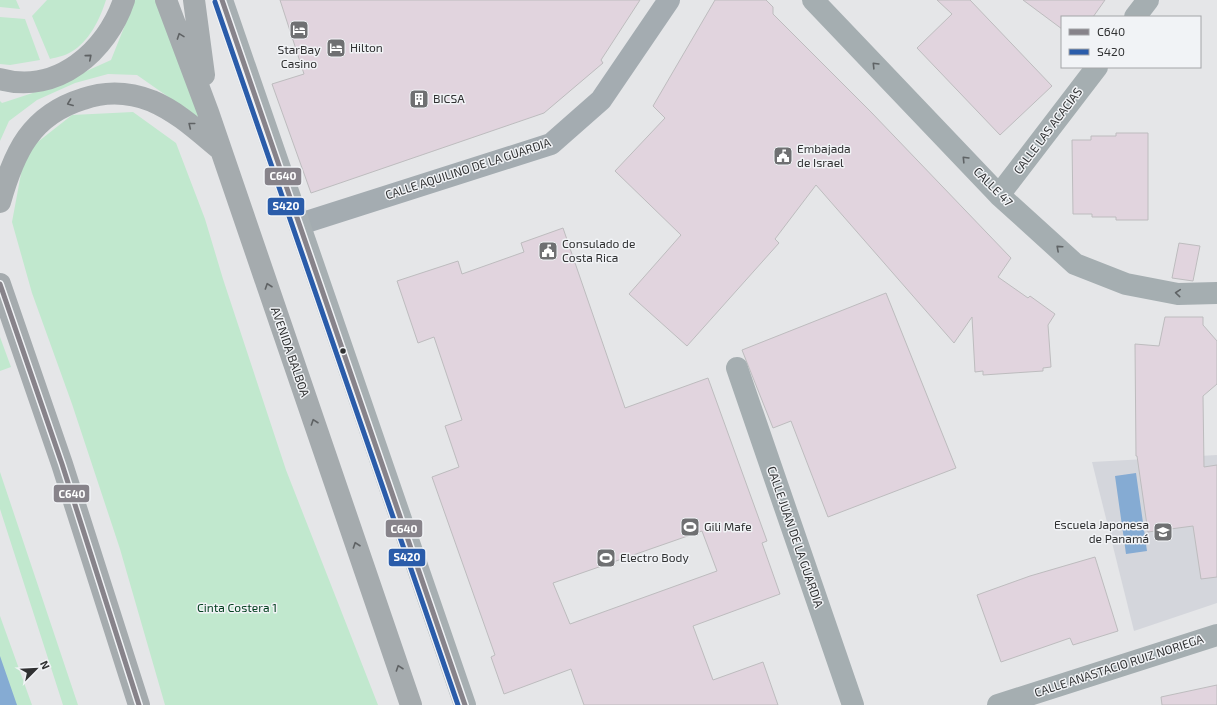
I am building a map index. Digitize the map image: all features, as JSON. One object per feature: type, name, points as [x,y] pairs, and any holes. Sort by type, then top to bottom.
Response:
[{"type":"highway","points":[[0,79],[19,82],[38,80],[63,73],[79,64],[102,43],[118,16],[124,0]]},
{"type":"highway","name":"AVENIDA BALBOA","points":[[166,0],[208,112],[411,705]]},
{"type":"highway","points":[[194,0],[208,112]]},
{"type":"highway","points":[[0,202],[10,170],[18,153],[35,127],[45,117],[66,104],[93,95],[124,94],[152,101],[187,122],[221,150]]},
{"type":"highway","points":[[0,284],[62,464],[138,705]]},
{"type":"main road","points":[[222,0],[465,705]]},
{"type":"street","name":"CALLE AQUILINO DE LA GUARDIA","points":[[300,224],[551,144],[600,100],[669,0]]},
{"type":"street","name":"CALLE 47","points":[[813,0],[999,195],[1075,264],[1126,284],[1178,294],[1217,293]]},
{"type":"street","points":[[1136,16],[1148,0]]},
{"type":"street","name":"CALLE LAS ACACIAS","points":[[999,195],[1096,68]]},
{"type":"street","name":"CALLE JUAN DE LA GUARDIA","points":[[737,368],[853,705]]},
{"type":"street","name":"CALLE ANASTACIO RUIZ NORIEGA","points":[[998,705],[1217,634]]},
{"type":"shaded area","name":"Escuela Japonesa de Panamá","points":[[1217,455],[1217,603],[1134,631],[1092,462]]},
{"type":"green space","points":[[0,0],[16,0],[20,9],[0,7]]},
{"type":"green space","points":[[47,0],[106,0],[101,15],[83,42],[69,53],[50,59],[32,16]]},
{"type":"green space","points":[[131,0],[156,0],[208,132],[167,96],[137,75],[108,74],[75,83],[37,100],[9,121],[0,141],[0,101],[2,103],[51,87],[111,60],[127,20]]},
{"type":"green space","points":[[0,17],[25,19],[40,60],[10,65],[0,64]]},
{"type":"green space","name":"Cinta Costera 1","points":[[133,112],[176,143],[205,219],[223,279],[286,470],[378,705],[165,705],[120,549],[72,404],[32,293],[12,222],[25,152],[72,115]]},
{"type":"green space","points":[[0,337],[11,367],[0,371]]},
{"type":"green space","points":[[0,472],[78,705],[63,705],[0,509]]},
{"type":"green space","points":[[0,616],[32,705],[15,705],[0,663]]},
{"type":"water","points":[[1136,473],[1147,551],[1126,554],[1115,476]]},
{"type":"water","points":[[0,656],[17,705],[0,705]]},
{"type":"building","name":"BICSA","points":[[280,0],[640,0],[601,60],[603,63],[544,113],[311,193],[272,84],[304,74]]},
{"type":"building","points":[[715,0],[766,0],[773,7],[773,14],[871,112],[1011,258],[998,277],[1028,298],[1030,296],[1055,314],[1048,325],[1051,367],[1043,368],[1043,371],[983,375],[983,371],[975,372],[972,317],[954,343],[816,185],[775,239],[779,243],[687,346],[629,294],[681,235],[615,171],[665,118],[653,106]]},
{"type":"building","points":[[937,0],[970,0],[1052,86],[1000,135],[917,48],[952,14]]},
{"type":"building","points":[[1023,0],[1105,0],[1094,16],[1061,16],[1061,28]]},
{"type":"building","points":[[1116,133],[1148,133],[1148,220],[1116,220],[1116,217],[1092,217],[1092,214],[1073,214],[1072,140],[1091,140],[1091,136],[1116,136]]},
{"type":"building","points":[[563,228],[625,408],[708,378],[767,541],[762,543],[780,594],[693,626],[713,680],[763,662],[778,705],[584,705],[571,669],[504,694],[491,657],[495,655],[432,477],[459,467],[445,426],[462,420],[434,337],[418,343],[397,281],[458,261],[462,274],[524,252],[521,243]],"holes":[[[702,531],[717,571],[570,624],[553,583]]]},
{"type":"building","points":[[1179,243],[1200,246],[1193,281],[1172,278]]},
{"type":"building","points":[[886,293],[956,468],[828,517],[791,421],[773,428],[742,350]]},
{"type":"building","points":[[1165,317],[1203,317],[1203,325],[1217,341],[1217,384],[1203,396],[1204,467],[1217,465],[1217,577],[1201,579],[1193,526],[1148,532],[1136,456],[1135,344],[1159,346]]},
{"type":"building","points":[[1095,557],[1118,631],[1073,645],[1070,638],[1001,662],[977,595],[1030,576]]},
{"type":"building","points":[[1217,685],[1217,705],[1162,705],[1161,697]]},
{"type":"transit line","name":"C640","points":[[222,0],[465,705]]},
{"type":"transit line","name":"S420","points":[[215,2],[458,705]]},
{"type":"transit line","name":"C640","points":[[0,284],[62,464],[139,705]]},
{"type":"place","name":"StarBay Casino","points":[[299,30]]},
{"type":"place","name":"Hilton","points":[[336,48]]},
{"type":"place","name":"BICSA","points":[[419,99]]},
{"type":"place","name":"Embajada de Israel","points":[[783,156]]},
{"type":"place","name":"Consulado de Costa Rica","points":[[548,251]]},
{"type":"place","name":"Gili Mafe","points":[[690,527]]},
{"type":"place","name":"Escuela Japonesa de Panamá","points":[[1163,532]]},
{"type":"place","name":"Electro Body","points":[[606,558]]}]
